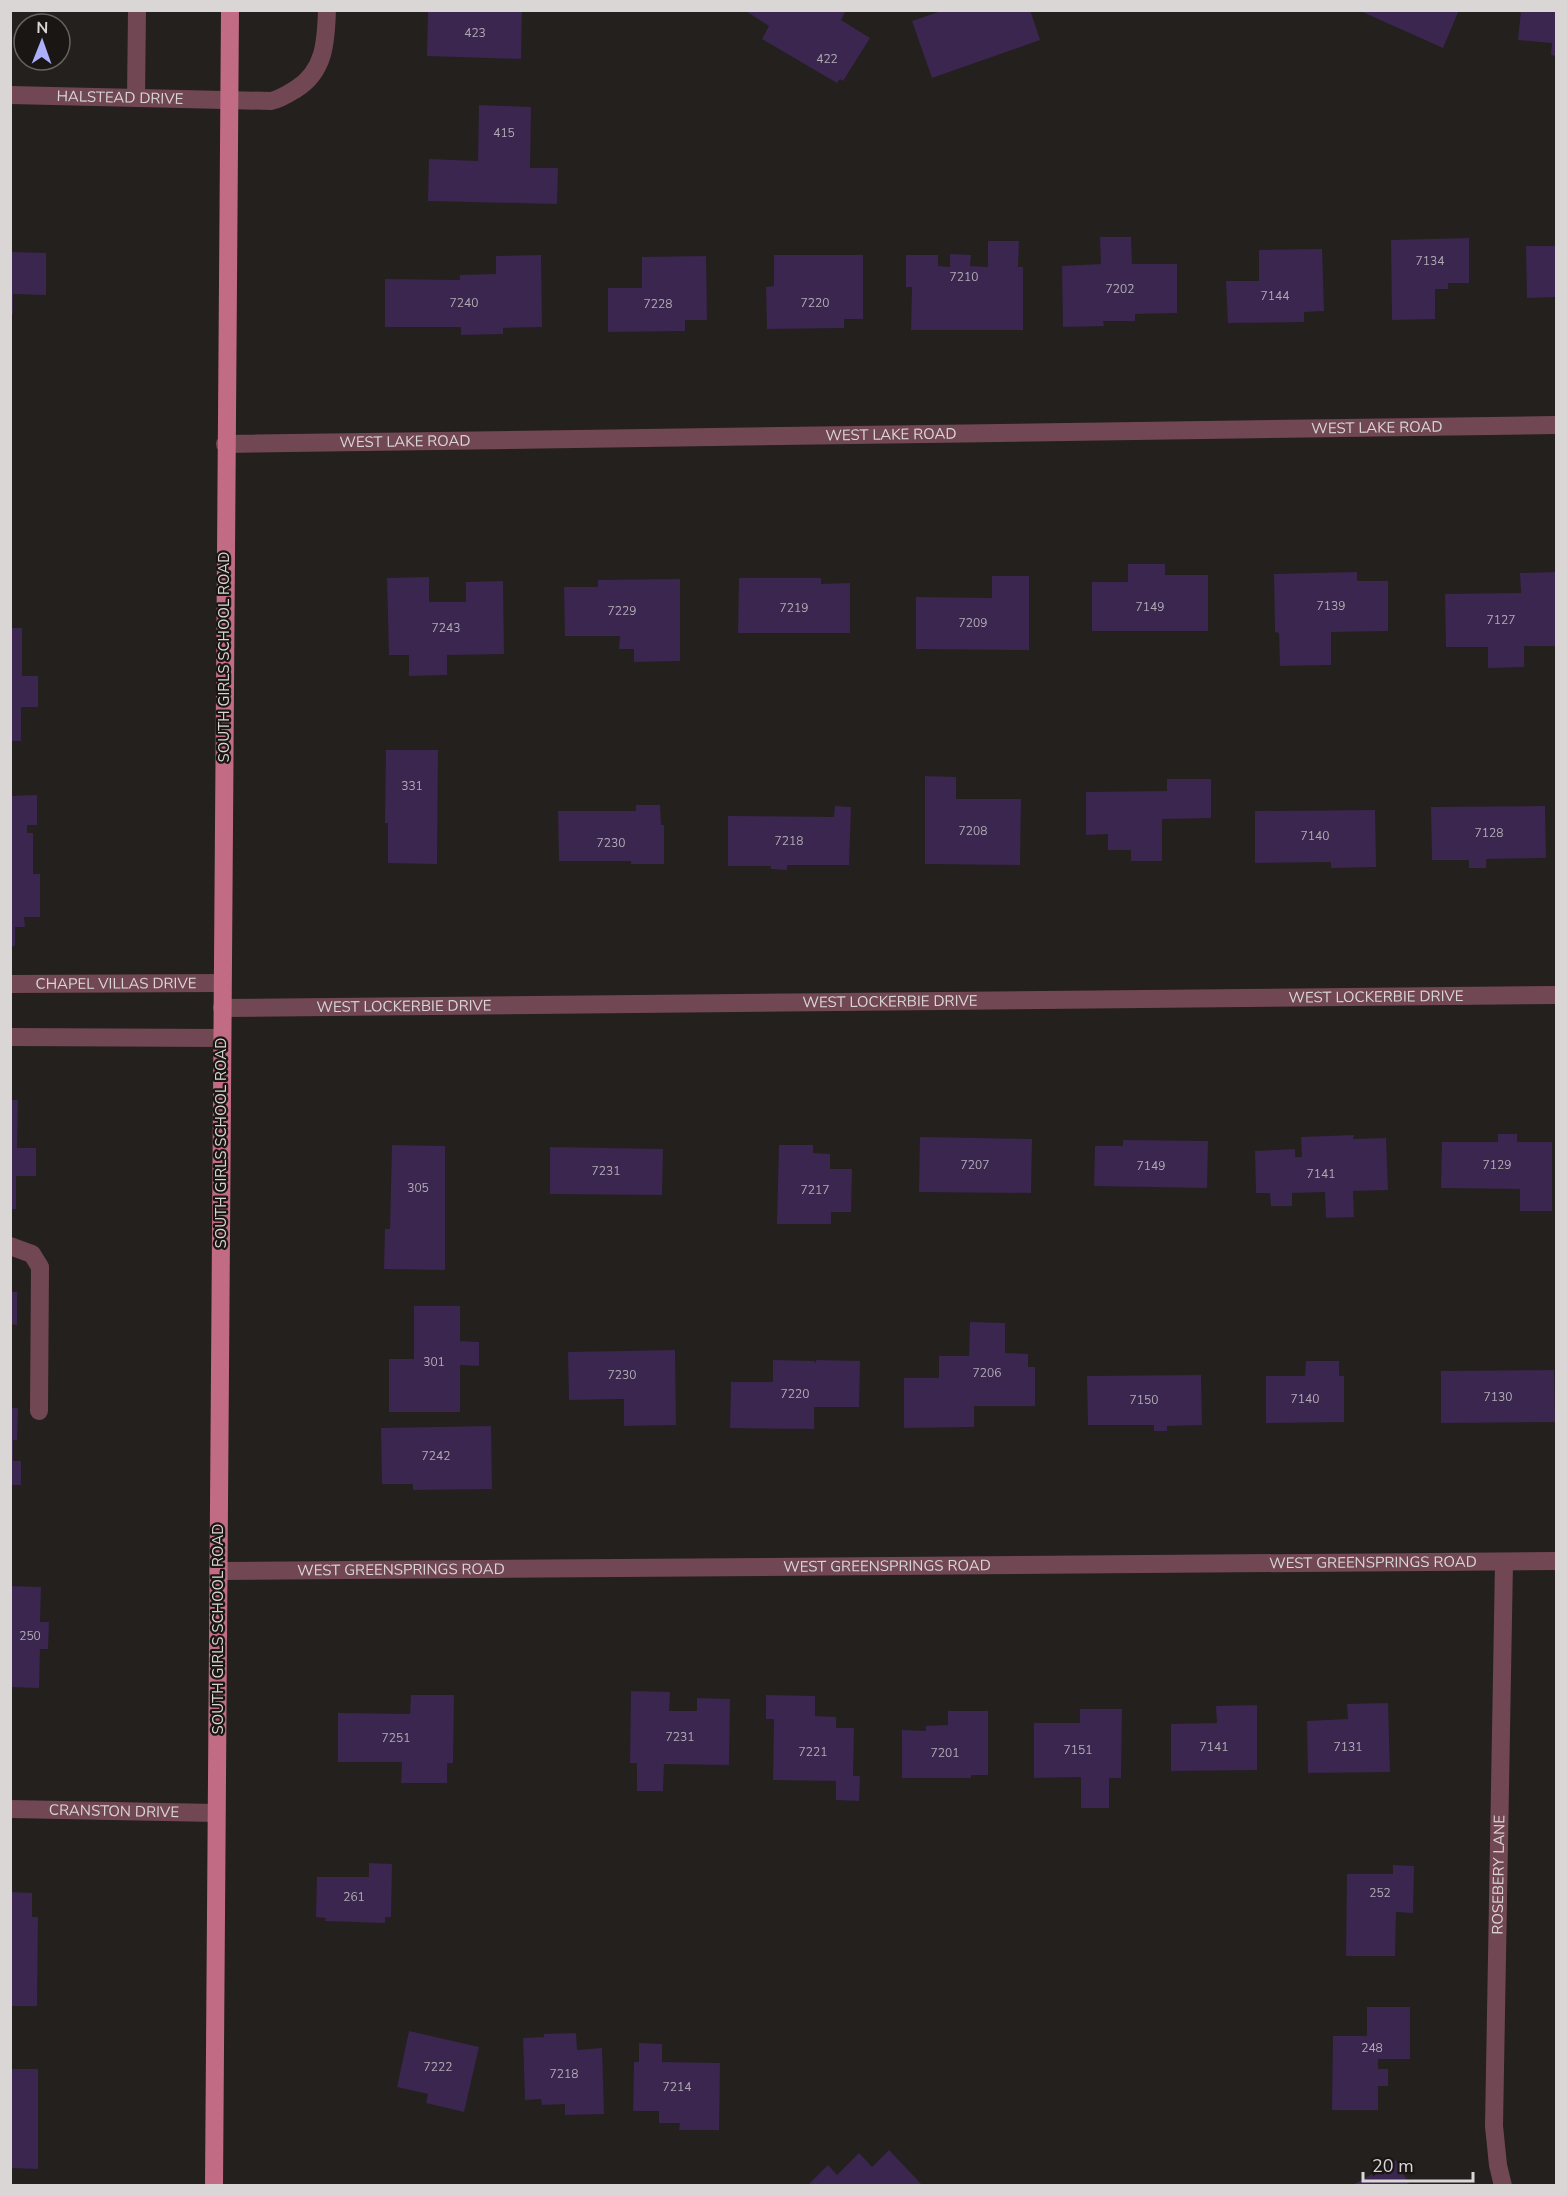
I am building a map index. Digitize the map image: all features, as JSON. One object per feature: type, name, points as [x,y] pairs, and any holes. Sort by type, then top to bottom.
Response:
[{"type":"main road","name":"SOUTH GIRLS SCHOOL ROAD","points":[[214,2186],[225,444],[230,10]]},
{"type":"street","points":[[136,98],[137,10]]},
{"type":"street","name":"HALSTEAD DRIVE","points":[[10,95],[271,101],[281,99],[307,82],[318,66],[325,47],[327,10]]},
{"type":"street","name":"WEST LAKE ROAD","points":[[225,444],[1557,425]]},
{"type":"street","name":"CHAPEL VILLAS DRIVE","points":[[10,984],[222,983]]},
{"type":"street","name":"WEST LOCKERBIE DRIVE","points":[[222,1008],[1557,995]]},
{"type":"street","points":[[10,1037],[222,1038]]},
{"type":"street","points":[[10,1246],[32,1254],[40,1267],[39,1411]]},
{"type":"street","name":"ROSEBERY LANE","points":[[1503,2186],[1498,2165],[1494,2126],[1504,1562]]},
{"type":"street","name":"WEST GREENSPRINGS ROAD","points":[[218,1571],[1557,1562]]},
{"type":"street","name":"CRANSTON DRIVE","points":[[10,1809],[216,1813]]},
{"type":"building","points":[[428,10],[522,10],[521,59],[427,56]]},
{"type":"building","points":[[744,10],[846,10],[841,20],[870,38],[843,81],[840,79],[837,83],[762,39],[769,26]]},
{"type":"building","points":[[944,10],[1030,10],[1040,40],[932,78],[912,21]]},
{"type":"building","points":[[1358,10],[1459,10],[1443,48]]},
{"type":"building","points":[[1521,10],[1556,10],[1556,56],[1551,55],[1552,43],[1518,40]]},
{"type":"building","points":[[479,105],[531,107],[530,168],[558,168],[557,204],[428,201],[429,159],[478,161]]},
{"type":"building","points":[[1100,237],[1131,237],[1132,264],[1177,264],[1177,313],[1135,314],[1135,321],[1103,321],[1104,326],[1063,327],[1062,266],[1101,264]]},
{"type":"building","points":[[1469,238],[1469,283],[1448,283],[1448,289],[1435,289],[1435,319],[1392,320],[1391,240]]},
{"type":"building","points":[[988,241],[1019,241],[1018,267],[1023,267],[1023,330],[911,330],[912,287],[906,287],[906,255],[938,255],[938,266],[950,267],[950,254],[971,255],[970,266],[988,267]]},
{"type":"building","points":[[1526,246],[1556,246],[1556,297],[1527,298]]},
{"type":"building","points":[[1322,249],[1324,311],[1304,312],[1304,322],[1228,323],[1226,281],[1259,281],[1259,250]]},
{"type":"building","points":[[10,252],[46,253],[46,295],[13,294],[13,314],[10,314]]},
{"type":"building","points":[[541,255],[542,327],[503,328],[503,334],[461,335],[461,327],[385,327],[385,279],[460,280],[460,275],[496,274],[496,256]]},
{"type":"building","points":[[774,255],[863,255],[863,319],[844,319],[844,328],[767,329],[766,287],[774,286]]},
{"type":"building","points":[[706,256],[707,320],[685,320],[685,331],[608,332],[608,288],[642,288],[642,257]]},
{"type":"building","points":[[1128,564],[1165,564],[1165,575],[1208,575],[1208,631],[1092,631],[1092,582],[1128,582]]},
{"type":"building","points":[[1357,572],[1357,581],[1388,581],[1388,631],[1331,632],[1331,665],[1280,666],[1279,633],[1275,632],[1274,574]]},
{"type":"building","points":[[1556,572],[1556,646],[1524,646],[1524,667],[1488,668],[1488,647],[1446,647],[1445,594],[1521,593],[1520,573]]},
{"type":"building","points":[[992,576],[1029,576],[1029,650],[916,649],[916,597],[992,598]]},
{"type":"building","points":[[429,577],[429,602],[466,602],[466,582],[503,581],[504,654],[447,655],[447,675],[409,676],[409,655],[389,655],[387,578]]},
{"type":"building","points":[[739,578],[821,578],[821,584],[850,583],[850,633],[738,633]]},
{"type":"building","points":[[680,579],[680,661],[634,662],[634,649],[619,649],[620,636],[565,636],[564,587],[598,587],[598,580]]},
{"type":"building","points":[[10,628],[22,628],[22,676],[38,676],[38,707],[21,707],[21,741],[10,741]]},
{"type":"building","points":[[386,750],[438,750],[437,864],[388,863],[388,823],[385,823]]},
{"type":"building","points":[[925,776],[956,777],[956,799],[1021,799],[1020,865],[925,864]]},
{"type":"building","points":[[1167,779],[1211,779],[1211,818],[1162,819],[1162,861],[1131,861],[1131,850],[1108,850],[1108,834],[1086,835],[1086,792],[1167,791]]},
{"type":"building","points":[[37,795],[37,825],[27,825],[27,833],[33,833],[33,874],[40,874],[40,917],[24,917],[25,927],[15,927],[15,946],[10,946],[10,796]]},
{"type":"building","points":[[636,805],[660,805],[661,825],[664,825],[664,864],[631,864],[631,861],[559,861],[558,811],[636,811]]},
{"type":"building","points":[[835,806],[851,807],[849,865],[787,865],[787,870],[771,869],[771,866],[728,866],[728,816],[834,817]]},
{"type":"building","points":[[1545,806],[1546,858],[1486,859],[1486,868],[1469,868],[1469,860],[1432,860],[1431,807]]},
{"type":"building","points":[[1375,810],[1376,867],[1331,868],[1331,862],[1255,863],[1255,811]]},
{"type":"building","points":[[10,1100],[18,1100],[17,1148],[36,1148],[36,1176],[16,1176],[16,1209],[10,1209]]},
{"type":"building","points":[[1498,1134],[1517,1134],[1517,1142],[1552,1142],[1552,1211],[1520,1211],[1520,1189],[1441,1188],[1442,1142],[1498,1142]]},
{"type":"building","points":[[1354,1135],[1353,1139],[1386,1138],[1388,1190],[1353,1191],[1354,1217],[1326,1218],[1325,1192],[1292,1193],[1292,1206],[1271,1206],[1270,1193],[1256,1193],[1255,1151],[1295,1149],[1295,1157],[1302,1157],[1301,1137]]},
{"type":"building","points":[[920,1137],[1032,1139],[1031,1193],[919,1192]]},
{"type":"building","points":[[1123,1140],[1208,1141],[1207,1188],[1094,1186],[1095,1146],[1123,1146]]},
{"type":"building","points":[[392,1145],[445,1146],[445,1270],[384,1269],[385,1229],[390,1229]]},
{"type":"building","points":[[779,1145],[813,1145],[813,1153],[830,1154],[830,1169],[852,1169],[851,1212],[831,1212],[831,1224],[777,1224]]},
{"type":"building","points":[[550,1147],[663,1149],[662,1195],[550,1194]]},
{"type":"building","points":[[10,1292],[17,1292],[17,1325],[10,1324]]},
{"type":"building","points":[[414,1306],[460,1306],[460,1341],[479,1342],[479,1366],[460,1365],[460,1412],[389,1412],[389,1359],[414,1359]]},
{"type":"building","points":[[970,1322],[1005,1323],[1005,1353],[1028,1354],[1028,1367],[1035,1367],[1035,1406],[974,1406],[974,1427],[904,1428],[904,1378],[939,1378],[939,1356],[969,1356]]},
{"type":"building","points":[[675,1350],[676,1425],[624,1426],[624,1399],[569,1400],[568,1352]]},
{"type":"building","points":[[773,1360],[814,1361],[816,1363],[816,1360],[860,1361],[859,1407],[814,1407],[814,1429],[730,1428],[731,1382],[773,1382]]},
{"type":"building","points":[[1306,1361],[1339,1361],[1339,1376],[1344,1376],[1344,1422],[1266,1423],[1266,1376],[1305,1376]]},
{"type":"building","points":[[1554,1370],[1555,1422],[1441,1423],[1441,1371]]},
{"type":"building","points":[[1201,1375],[1202,1425],[1167,1426],[1167,1431],[1154,1431],[1154,1425],[1088,1425],[1087,1376]]},
{"type":"building","points":[[10,1408],[18,1408],[17,1440],[13,1440],[13,1461],[21,1461],[21,1485],[10,1485]]},
{"type":"building","points":[[491,1426],[492,1489],[413,1490],[413,1484],[382,1484],[381,1428]]},
{"type":"building","points":[[10,1586],[41,1587],[40,1622],[49,1622],[48,1649],[40,1649],[39,1688],[10,1687]]},
{"type":"building","points":[[631,1691],[670,1692],[669,1711],[697,1711],[697,1698],[730,1699],[729,1765],[664,1764],[663,1791],[637,1791],[637,1763],[630,1763]]},
{"type":"building","points":[[411,1695],[454,1695],[453,1763],[447,1763],[447,1783],[401,1783],[402,1762],[338,1762],[338,1713],[410,1714]]},
{"type":"building","points":[[766,1695],[815,1696],[815,1716],[836,1717],[836,1728],[854,1728],[853,1776],[860,1776],[859,1801],[836,1800],[836,1781],[773,1780],[774,1719],[766,1719]]},
{"type":"building","points":[[1388,1703],[1390,1772],[1308,1773],[1307,1721],[1348,1719],[1347,1704]]},
{"type":"building","points":[[1257,1705],[1257,1770],[1171,1771],[1171,1724],[1217,1723],[1216,1706]]},
{"type":"building","points":[[1080,1709],[1122,1709],[1121,1778],[1109,1778],[1109,1808],[1081,1808],[1081,1777],[1034,1778],[1034,1723],[1080,1723]]},
{"type":"building","points":[[948,1711],[988,1711],[988,1775],[971,1775],[971,1778],[902,1778],[902,1730],[926,1731],[926,1726],[948,1725]]},
{"type":"building","points":[[369,1863],[392,1864],[391,1917],[385,1917],[385,1923],[325,1921],[326,1918],[316,1917],[317,1877],[369,1877]]},
{"type":"building","points":[[1393,1865],[1414,1866],[1413,1913],[1396,1912],[1395,1956],[1346,1956],[1347,1874],[1393,1874]]},
{"type":"building","points":[[10,1892],[32,1893],[32,1917],[38,1917],[37,2006],[10,2006]]},
{"type":"building","points":[[1367,2007],[1410,2007],[1410,2059],[1378,2059],[1378,2069],[1388,2069],[1388,2086],[1378,2086],[1378,2110],[1332,2110],[1333,2036],[1367,2036]]},
{"type":"building","points":[[409,2031],[479,2047],[464,2112],[426,2103],[428,2094],[397,2087]]},
{"type":"building","points":[[576,2033],[577,2050],[602,2048],[604,2114],[565,2115],[565,2104],[542,2105],[541,2099],[525,2100],[523,2038],[544,2037],[544,2034]]},
{"type":"building","points":[[639,2043],[662,2044],[662,2062],[720,2063],[719,2130],[679,2130],[680,2123],[659,2123],[659,2111],[633,2111],[634,2062],[639,2062]]},
{"type":"building","points":[[10,2069],[38,2069],[38,2169],[10,2168]]},
{"type":"building","points":[[889,2150],[923,2186],[807,2186],[828,2165],[837,2175],[859,2153],[872,2167]]},
{"type":"building","points":[[1396,2160],[1410,2186],[1351,2186]]}]
